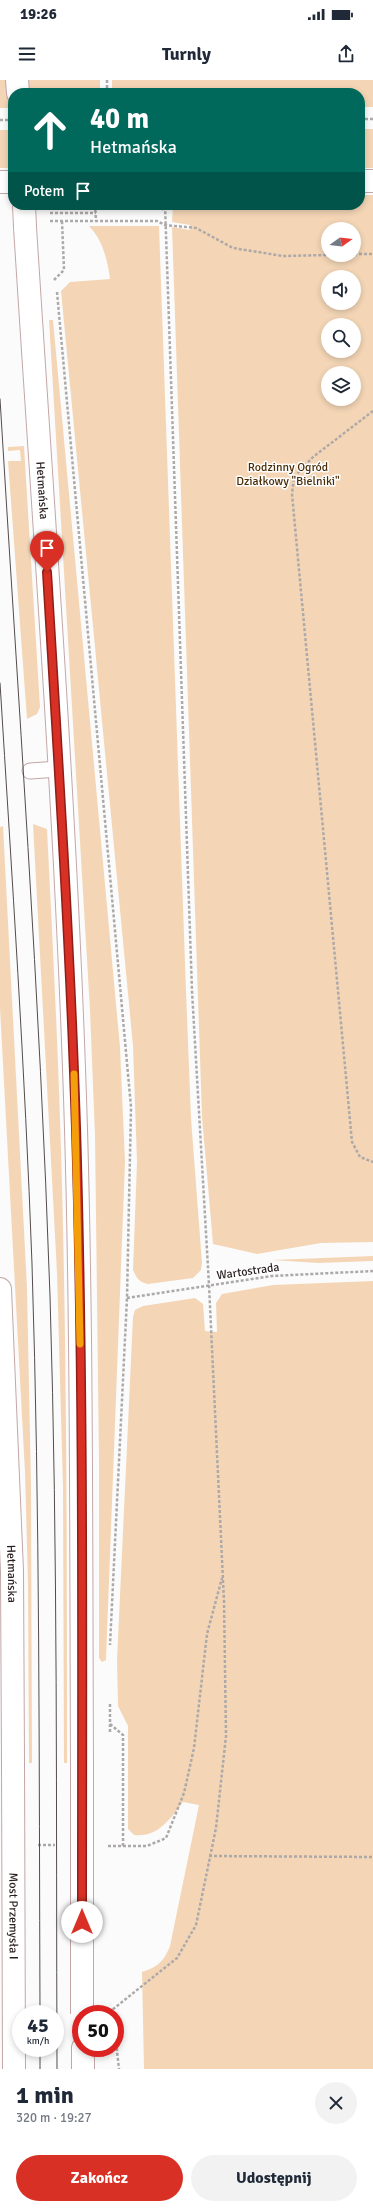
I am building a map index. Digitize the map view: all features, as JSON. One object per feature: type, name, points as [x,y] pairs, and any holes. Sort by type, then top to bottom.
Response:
[{"type":"main road","name":"Hetmańska","points":[[24,210],[59,769],[76,1127],[80,1365],[82,2005]]},
{"type":"main road","name":"Hetmańska","points":[[0,1289],[11,1563],[13,1763]]},
{"type":"main road","name":"Most Przemysła I","points":[[13,1763],[14,2069]]},
{"type":"main road","points":[[82,2057],[83,2069]]},
{"type":"lane","points":[[30,771],[59,769]]},
{"type":"path","points":[[96,210],[96,221]]},
{"type":"path","points":[[118,2005],[177,1958],[196,1925],[209,1856],[216,1828],[226,1736],[223,1576],[209,1285],[192,991],[165,211]]},
{"type":"path","points":[[54,280],[64,270],[62,221]]},
{"type":"path","points":[[72,221],[157,221],[165,225],[196,228],[233,248],[283,256],[321,255]]},
{"type":"path","points":[[361,254],[373,254]]},
{"type":"path","points":[[51,273],[54,280],[58,302],[131,1106],[127,1298],[109,1653]]},
{"type":"path","points":[[373,411],[313,457],[294,477],[292,494],[352,1142],[360,1157],[373,1162]]},
{"type":"path","name":"Wartostrada","points":[[127,1298],[272,1276],[373,1271]]},
{"type":"path","points":[[123,1846],[148,1846],[166,1838],[184,1793],[194,1748],[207,1634],[223,1576]]},
{"type":"path","points":[[110,1701],[110,1740]]},
{"type":"path","points":[[110,1724],[123,1735],[124,1829]]},
{"type":"path","points":[[209,1856],[373,1857]]},
{"type":"path","points":[[118,2057],[119,2069]]},
{"type":"green space","points":[[0,80],[100,80],[100,88],[8,88],[8,108],[0,108]]},
{"type":"green space","points":[[112,80],[373,80],[373,107],[365,107],[365,88],[112,88]]},
{"type":"green space","points":[[365,129],[373,129],[373,168],[365,168]]},
{"type":"green space","points":[[0,130],[8,130],[8,168],[0,168]]},
{"type":"green space","name":"Rodzinny Ogród Działkowy \"Bielniki\"","points":[[365,195],[373,195],[373,1242],[321,1243],[257,1254],[213,1244],[202,1117],[172,227],[190,230],[190,225],[172,222],[173,210],[365,210]]},
{"type":"green space","points":[[89,226],[159,226],[191,1118],[202,1263],[201,1270],[193,1278],[148,1284],[139,1280],[133,1270],[137,1162],[133,1046],[61,291],[70,282],[110,279],[104,250],[98,238]]},
{"type":"green space","points":[[49,320],[53,320],[120,1047],[125,1162],[106,1660],[102,1662],[99,1658],[99,1460],[95,1136],[90,1010]]},
{"type":"green space","points":[[24,446],[40,707],[37,714],[27,719],[8,461],[21,461],[20,450],[8,451],[8,447]]},
{"type":"green space","points":[[33,824],[47,829],[59,1096],[64,1257],[66,1402],[67,1763],[64,1763],[63,1487],[57,1273]]},
{"type":"green space","points":[[3,826],[27,1288],[31,1485],[32,1763],[29,1763],[28,1583],[25,1472],[0,1008],[0,827]]},
{"type":"green space","points":[[373,1256],[373,1261],[318,1263],[272,1260]]},
{"type":"green space","points":[[373,1281],[373,2069],[144,2069],[142,1972],[160,1963],[170,1946],[199,1805],[183,1802],[163,1826],[150,1834],[134,1835],[128,1829],[128,1726],[118,1706],[117,1660],[133,1317],[135,1310],[143,1306],[195,1298],[203,1304],[205,1331],[217,1332],[216,1303],[222,1294],[273,1285]]},
{"type":"tram line","points":[[0,399],[35,960],[50,1296],[53,1393],[55,1586],[57,2069]]},
{"type":"tram line","points":[[0,683],[22,1046],[35,1358],[38,1545],[40,2005]]},
{"type":"tram line","points":[[40,2057],[40,2069]]},
{"type":"slow traffic","points":[[74,1074],[80,1344]]},
{"type":"route","points":[[47,572],[59,769],[76,1127],[80,1358],[82,1922]]}]
